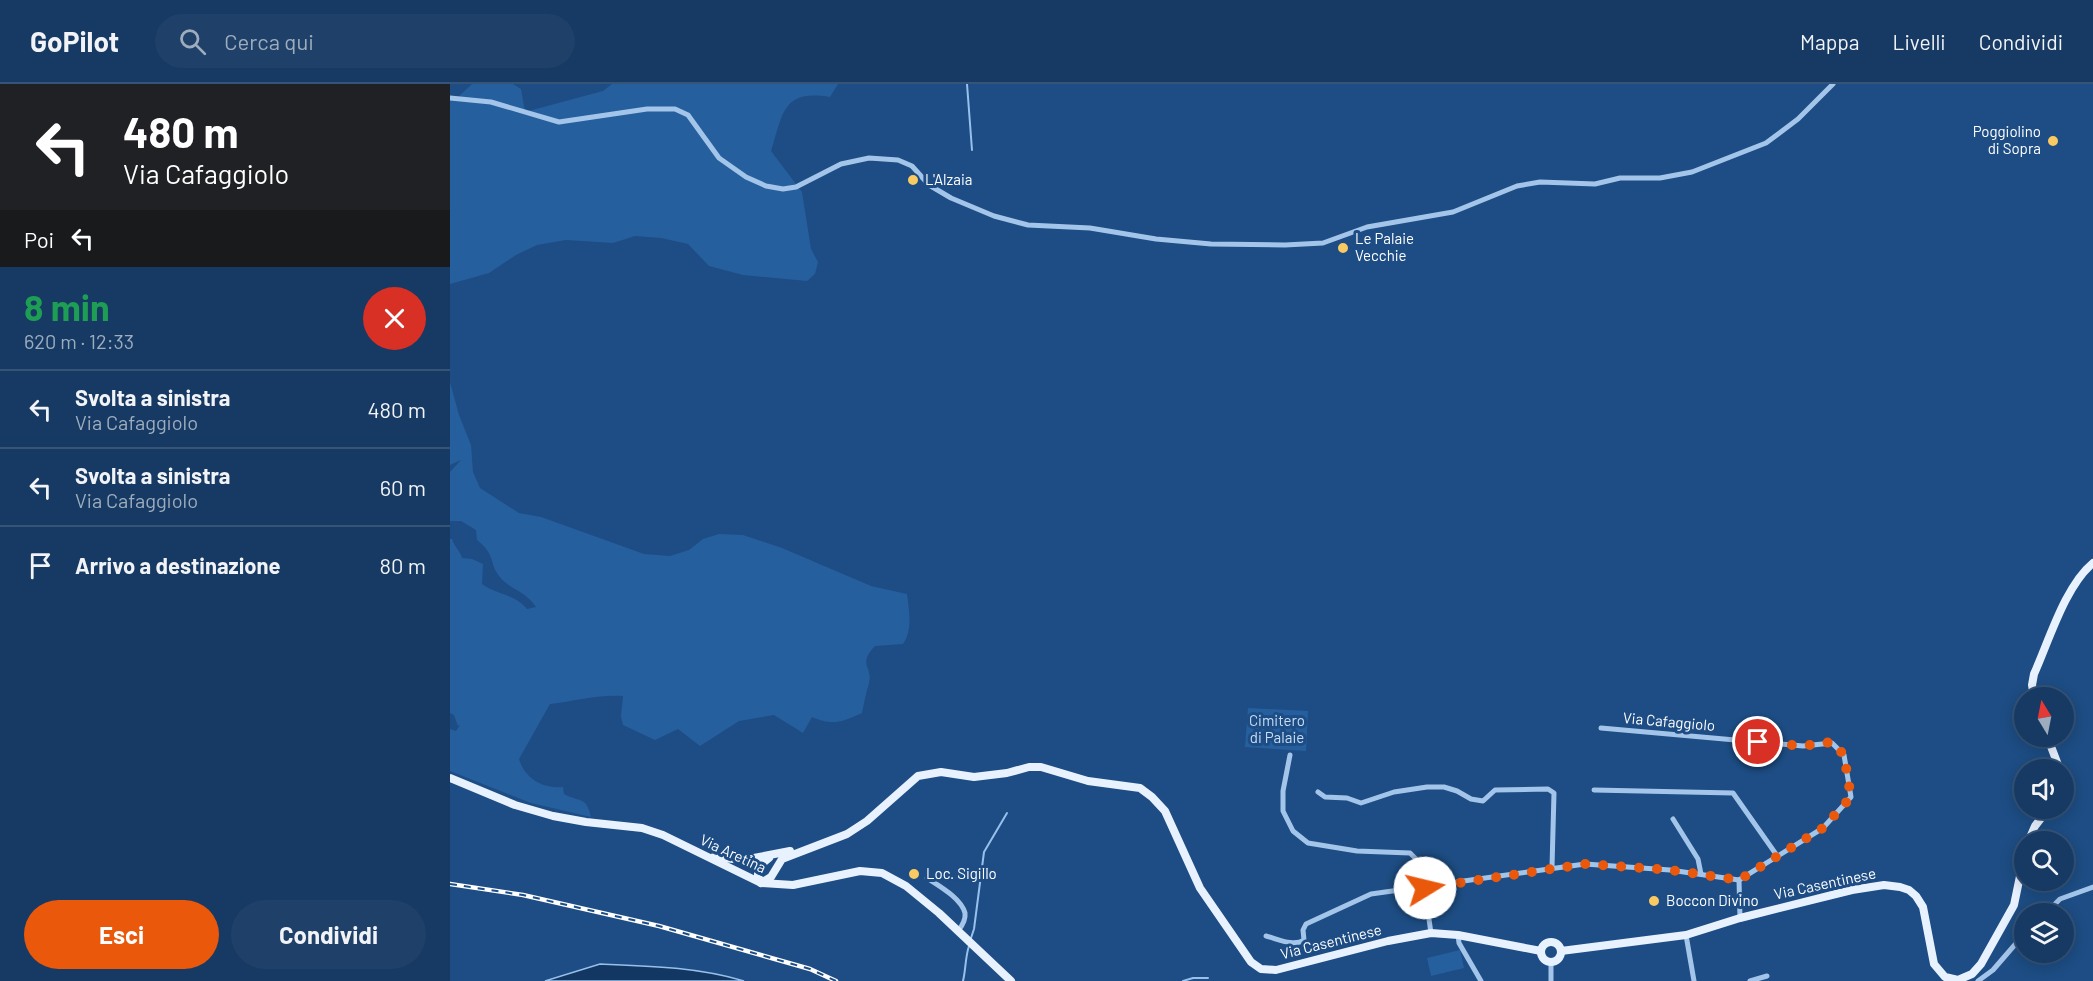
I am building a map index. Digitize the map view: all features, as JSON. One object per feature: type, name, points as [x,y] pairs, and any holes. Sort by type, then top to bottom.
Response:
[{"type":"main road","points":[[2032,687],[2034,674],[2069,593],[2083,572],[2093,563]]},
{"type":"main road","name":"Via Casentinese","points":[[819,844],[772,856],[761,863],[757,872],[761,883],[771,877],[782,859],[847,834],[867,821],[918,777],[941,772],[974,777],[1041,767],[1088,781],[1140,788],[1165,811],[1200,888],[1251,962],[1261,969],[1276,970],[1388,941],[1431,933],[1458,935],[1541,951],[1543,945],[1551,942],[1559,946],[1561,951],[1686,935],[1740,918],[1877,885],[1900,887],[1916,896],[1923,907],[1934,964],[1944,977],[1952,980],[1964,979],[1972,974],[1991,948],[2014,905],[2017,891]]},
{"type":"main road","name":"Via Aretina","points":[[450,780],[515,805],[575,820],[642,828],[663,835],[761,883],[793,885],[860,871],[882,873],[906,886],[1011,981]]},
{"type":"main road","name":"Via Casentinese","points":[[703,855],[743,860],[790,851]]},
{"type":"main road","points":[[777,866],[776,872],[780,880],[793,885]]},
{"type":"main road","points":[[1541,951],[1545,960],[1551,962],[1557,960],[1561,951]]},
{"type":"street","points":[[450,98],[491,102],[559,122],[647,109],[675,109],[688,116],[719,158],[746,177],[766,186],[783,189],[796,188],[841,164],[868,158],[898,160],[912,166],[929,185],[951,198],[994,216],[1028,225],[1090,228],[1156,239],[1211,244],[1285,244],[1323,243],[1367,227],[1453,212],[1517,186],[1540,182],[1595,184],[1620,178],[1660,178],[1692,172],[1766,142],[1798,119],[1833,84]]},
{"type":"street","name":"Via Cafaggiolo","points":[[1601,728],[1803,746],[1832,742],[1844,755],[1851,797],[1823,828],[1739,880]]},
{"type":"street","points":[[1290,755],[1283,791],[1283,811],[1293,831],[1308,843],[1357,851],[1410,853],[1421,864],[1431,933]]},
{"type":"street","points":[[1318,792],[1325,797],[1347,798],[1361,802],[1394,792],[1444,787],[1471,799],[1483,801],[1495,790],[1548,789],[1554,793],[1552,867]]},
{"type":"street","points":[[1594,790],[1733,793],[1778,857]]},
{"type":"street","points":[[1673,819],[1698,859],[1701,874]]},
{"type":"street","points":[[1266,936],[1294,943],[1301,942],[1304,940],[1303,930],[1306,924],[1371,894],[1585,864],[1701,874],[1739,880],[1740,918]]},
{"type":"street","points":[[927,878],[947,891],[961,905],[965,914],[964,922],[958,931]]},
{"type":"street","points":[[2056,903],[2060,899],[2093,887]]},
{"type":"street","points":[[1458,935],[1481,981]]},
{"type":"street","points":[[1686,935],[1694,981]]},
{"type":"street","points":[[1978,981],[1993,970],[2014,946]]},
{"type":"street","points":[[1551,962],[1551,981]]},
{"type":"street","points":[[1750,981],[1767,976]]},
{"type":"green space","points":[[472,84],[513,84],[521,89],[525,112],[603,91],[612,84],[838,84],[830,97],[802,97],[787,107],[771,151],[802,192],[811,249],[818,262],[815,274],[807,281],[743,275],[709,266],[688,244],[661,238],[635,236],[613,243],[566,240],[537,245],[516,255],[489,273],[450,284],[450,98],[457,98]]},
{"type":"green space","points":[[450,382],[459,415],[471,445],[473,472],[480,488],[519,513],[541,517],[644,554],[670,556],[689,550],[703,539],[719,534],[743,535],[782,548],[871,586],[907,594],[909,626],[903,644],[875,646],[867,657],[870,677],[862,713],[837,722],[812,717],[803,733],[774,715],[739,721],[700,746],[678,729],[655,740],[623,725],[621,716],[623,696],[596,697],[550,704],[519,759],[526,772],[536,781],[549,786],[563,787],[564,794],[584,802],[591,817],[531,803],[450,771],[450,729],[456,731],[460,725],[458,726],[454,715],[450,713],[450,539],[462,558],[483,564],[482,584],[517,600],[527,609],[536,607],[528,597],[499,576],[487,550],[477,540],[476,530],[461,521],[450,521],[450,472],[461,460],[450,465]]},
{"type":"green space","name":"Cimitero di Palaie","points":[[1248,708],[1308,711],[1306,751],[1245,747]]},
{"type":"green space","points":[[1460,950],[1464,968],[1431,976],[1427,958]]},
{"type":"shaded area","points":[[600,964],[691,970],[744,981],[545,981]]},
{"type":"waterway","points":[[967,84],[972,150]]},
{"type":"waterway","points":[[970,941],[974,929],[984,852],[1007,813]]},
{"type":"waterway","points":[[963,981],[969,946]]},
{"type":"waterway","points":[[1183,981],[1208,978]]},
{"type":"railway","points":[[450,884],[523,895],[659,926],[810,969],[836,981]]},
{"type":"place","name":"Poggiolino di Sopra","points":[[2053,141]]},
{"type":"place","name":"L'Alzaia","points":[[913,180]]},
{"type":"place","name":"Le Palaie Vecchie","points":[[1343,248]]},
{"type":"place","name":"Loc. Sigillo","points":[[914,874]]},
{"type":"place","name":"Boccon Divino","points":[[1654,901]]},
{"type":"route","points":[[1425,888],[1552,867],[1585,864],[1670,870],[1739,880],[1823,828],[1851,797],[1844,755],[1832,742],[1803,746],[1758,742]]}]
